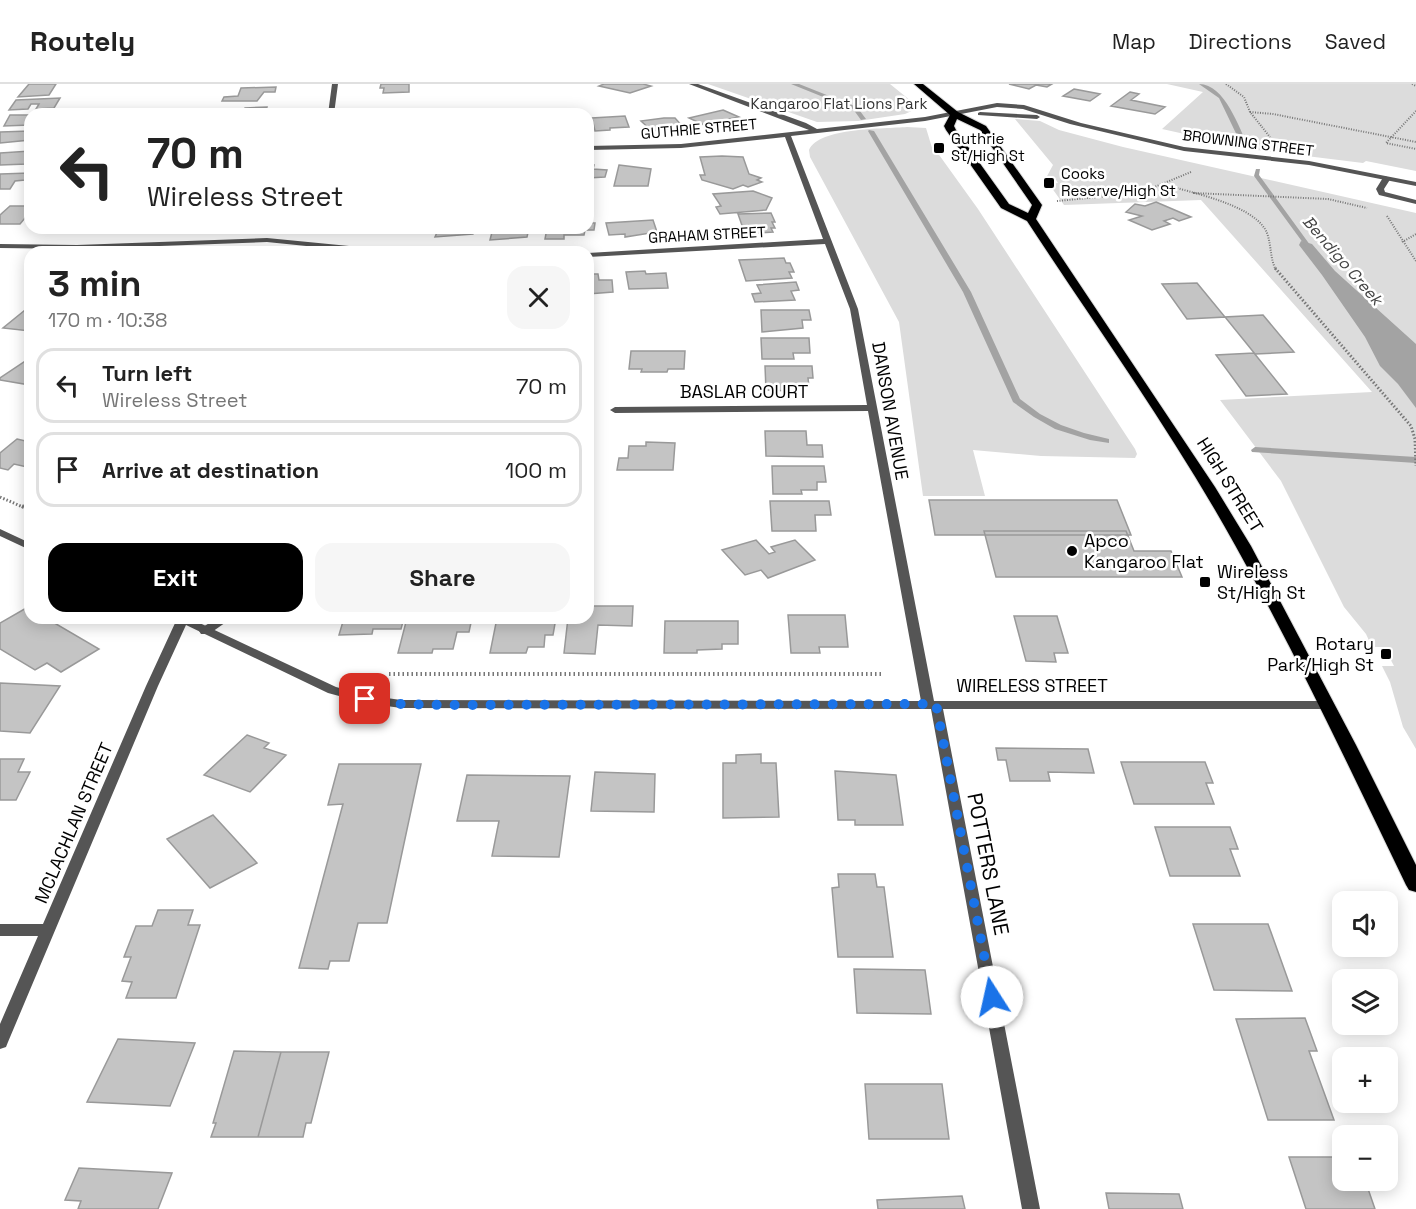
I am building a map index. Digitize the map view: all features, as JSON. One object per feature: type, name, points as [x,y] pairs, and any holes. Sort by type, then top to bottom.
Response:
[{"type":"highway","name":"HIGH STREET","points":[[918,84],[956,114],[983,129],[1006,158],[1037,205],[1031,219]]},
{"type":"highway","name":"HIGH STREET","points":[[956,114],[950,126],[951,130],[1005,206],[1031,219],[1208,487],[1282,619],[1416,885]]},
{"type":"street","points":[[332,108],[335,84]]},
{"type":"street","points":[[692,84],[804,124],[816,131]]},
{"type":"street","name":"GUTHRIE STREET","points":[[594,148],[660,148],[956,114]]},
{"type":"street","name":"BROWNING STREET","points":[[956,114],[1020,115],[1078,124],[1184,149],[1309,163],[1416,184]]},
{"type":"street","name":"DANSON AVENUE","points":[[787,134],[854,309],[932,704]]},
{"type":"street","points":[[1387,178],[1380,189],[1382,193],[1416,202]]},
{"type":"street","points":[[165,246],[269,237],[342,246]]},
{"type":"street","name":"GRAHAM STREET","points":[[594,255],[828,241]]},
{"type":"street","points":[[0,246],[24,246]]},
{"type":"street","name":"BASLAR COURT","points":[[615,410],[872,408]]},
{"type":"street","points":[[0,532],[24,544]]},
{"type":"street","name":"MCLACHLAN STREET","points":[[0,1042],[180,624]]},
{"type":"street","name":"WIRELESS STREET","points":[[192,624],[332,690],[365,699],[401,704],[1326,705]]},
{"type":"street","points":[[205,631],[216,624]]},
{"type":"street","name":"POTTERS LANE","points":[[932,704],[1031,1209]]},
{"type":"street","points":[[0,930],[49,930]]},
{"type":"path","points":[[1226,84],[1244,97],[1265,132],[1275,139]]},
{"type":"path","points":[[1412,84],[1416,86]]},
{"type":"path","points":[[1416,111],[1386,143],[1416,149]]},
{"type":"path","points":[[1251,112],[1274,114],[1416,142]]},
{"type":"path","points":[[1058,202],[1140,193],[1196,170]]},
{"type":"path","points":[[1163,183],[1234,207],[1260,223],[1267,235],[1275,268],[1411,426],[1415,439],[1416,466]]},
{"type":"path","points":[[1187,192],[1328,199],[1376,211]]},
{"type":"path","points":[[1384,214],[1416,261]]},
{"type":"path","points":[[1402,242],[1416,234]]},
{"type":"path","points":[[0,496],[24,507]]},
{"type":"path","points":[[389,674],[883,674]]},
{"type":"green space","name":"Kangaroo Flat Lions Park","points":[[708,84],[890,84],[911,101],[916,109],[905,114],[858,121],[817,122]]},
{"type":"green space","points":[[1167,84],[1416,84],[1416,171],[1366,161],[1363,163],[1257,150],[1162,129],[1203,92]]},
{"type":"green space","points":[[1015,119],[1040,121],[1059,130],[1123,147],[1416,213],[1416,749],[1403,727],[1390,682],[1382,666],[1394,666],[1384,647],[1372,647],[1366,634],[1344,607],[1281,481],[1220,400],[1372,392],[1201,200],[1064,205],[1049,184],[1058,183],[1054,177],[1046,178],[1053,165]]},
{"type":"green space","points":[[907,127],[926,128],[933,151],[937,152],[978,209],[1135,449],[1137,454],[1135,458],[1041,456],[973,450],[985,496],[923,496],[899,322],[810,157],[809,150],[815,142],[838,133]]},
{"type":"shaded area","points":[[1301,241],[1312,244],[1335,271],[1416,344],[1416,408],[1398,384],[1380,366],[1365,337],[1299,245]]},
{"type":"building","points":[[29,84],[56,84],[49,95],[18,97]]},
{"type":"building","points":[[381,84],[409,84],[409,92],[383,93],[384,88],[380,88]]},
{"type":"building","points":[[604,84],[651,86],[630,93],[599,86]]},
{"type":"building","points":[[1009,84],[1052,84],[1047,87],[1036,85],[1029,89]]},
{"type":"building","points":[[276,87],[275,92],[264,92],[257,101],[222,101],[224,97],[238,96],[241,88]]},
{"type":"building","points":[[1074,89],[1100,94],[1090,101],[1063,96]]},
{"type":"building","points":[[1130,92],[1139,94],[1131,100],[1165,107],[1155,114],[1111,106]]},
{"type":"building","points":[[60,98],[54,108],[37,108],[39,104],[31,104],[29,108],[9,110],[16,100]]},
{"type":"building","points":[[723,110],[739,117],[706,126],[689,118]]},
{"type":"building","points":[[10,115],[24,115],[24,125],[4,126]]},
{"type":"building","points":[[625,116],[629,127],[595,131],[594,118]]},
{"type":"building","points":[[675,118],[683,127],[652,131],[641,121]]},
{"type":"building","points":[[24,131],[24,141],[0,143],[0,132]]},
{"type":"building","points":[[24,151],[24,164],[0,165],[0,153]]},
{"type":"building","points":[[700,157],[743,157],[749,174],[761,178],[757,180],[762,182],[733,189],[702,180],[700,175],[705,175]]},
{"type":"building","points":[[619,165],[651,169],[648,186],[614,186]]},
{"type":"building","points":[[594,169],[607,170],[605,177],[594,178]]},
{"type":"building","points":[[24,173],[24,180],[15,181],[10,189],[0,189],[0,174]]},
{"type":"building","points":[[753,191],[772,198],[766,210],[720,214],[716,207],[721,206],[713,194]]},
{"type":"building","points":[[1156,202],[1191,217],[1179,221],[1173,218],[1164,221],[1170,224],[1152,230],[1129,220],[1142,216],[1126,212],[1135,204],[1145,206]]},
{"type":"building","points":[[10,206],[24,206],[24,219],[20,224],[0,224],[0,215]]},
{"type":"building","points":[[771,213],[775,222],[772,222],[775,228],[771,228],[773,232],[745,234],[738,214]]},
{"type":"building","points":[[653,220],[657,232],[625,237],[625,234],[609,235],[606,223]]},
{"type":"building","points":[[436,234],[473,234],[435,237]]},
{"type":"building","points":[[492,234],[528,234],[527,237],[490,240]]},
{"type":"building","points":[[546,234],[584,234],[564,235],[564,239],[545,239]]},
{"type":"building","points":[[784,258],[786,263],[790,263],[794,272],[789,272],[792,278],[746,281],[739,260]]},
{"type":"building","points":[[645,271],[646,274],[666,273],[668,288],[629,289],[626,272]]},
{"type":"building","points":[[594,274],[598,274],[599,280],[612,280],[613,292],[594,294]]},
{"type":"building","points":[[796,282],[799,290],[791,291],[795,300],[755,302],[752,294],[761,293],[757,285]]},
{"type":"building","points":[[1197,283],[1225,317],[1187,319],[1162,284]]},
{"type":"building","points":[[761,310],[809,310],[811,320],[802,320],[803,328],[762,332]]},
{"type":"building","points":[[24,311],[24,330],[3,328]]},
{"type":"building","points":[[1263,315],[1294,352],[1255,354],[1225,317]]},
{"type":"building","points":[[761,338],[809,338],[810,353],[793,353],[794,359],[762,359]]},
{"type":"building","points":[[631,351],[685,351],[684,369],[668,369],[667,372],[641,372],[642,369],[629,369]]},
{"type":"building","points":[[1254,353],[1287,394],[1246,396],[1216,355]]},
{"type":"building","points":[[24,362],[24,384],[0,380]]},
{"type":"building","points":[[765,366],[812,366],[813,378],[808,378],[809,387],[789,387],[790,391],[766,390]]},
{"type":"building","points":[[765,431],[806,431],[807,445],[822,445],[823,457],[766,456]]},
{"type":"building","points":[[17,439],[24,441],[24,466],[14,464],[8,470],[0,468],[0,453]]},
{"type":"building","points":[[646,442],[675,443],[673,470],[617,470],[619,458],[628,458],[629,446],[646,446]]},
{"type":"building","points":[[772,466],[824,466],[826,482],[817,482],[817,490],[801,490],[802,494],[773,494]]},
{"type":"building","points":[[929,500],[1117,500],[1131,535],[935,535]]},
{"type":"building","points":[[770,501],[829,501],[831,515],[815,515],[816,531],[772,531]]},
{"type":"building","points":[[984,531],[1126,531],[1134,551],[1171,551],[1182,577],[996,577]]},
{"type":"building","points":[[756,540],[769,554],[775,552],[771,547],[795,540],[815,560],[768,578],[761,570],[745,575],[722,550]]},
{"type":"building","points":[[594,606],[633,606],[632,626],[598,625],[595,654],[564,653],[567,624],[594,624]]},
{"type":"building","points":[[24,609],[24,624],[56,624],[99,649],[61,672],[47,663],[35,670],[0,649],[0,623]]},
{"type":"building","points":[[788,615],[845,615],[848,647],[819,647],[820,653],[791,653]]},
{"type":"building","points":[[1014,616],[1057,616],[1068,653],[1054,653],[1056,662],[1026,661]]},
{"type":"building","points":[[665,621],[738,621],[738,644],[722,644],[722,649],[697,650],[697,653],[664,653]]},
{"type":"building","points":[[342,624],[402,624],[401,629],[373,629],[372,634],[339,635]]},
{"type":"building","points":[[405,624],[471,624],[469,632],[457,632],[453,649],[433,649],[432,653],[398,653]]},
{"type":"building","points":[[496,624],[555,624],[553,635],[545,635],[544,647],[528,647],[526,653],[490,653]]},
{"type":"building","points":[[0,683],[60,686],[30,733],[0,731]]},
{"type":"building","points":[[247,735],[269,743],[264,748],[286,755],[250,792],[204,775]]},
{"type":"building","points":[[996,748],[1088,749],[1094,773],[1048,772],[1050,781],[1010,781],[1006,760],[998,760]]},
{"type":"building","points":[[761,754],[761,763],[776,763],[779,817],[723,818],[723,763],[736,763],[736,755]]},
{"type":"building","points":[[0,759],[24,759],[18,772],[30,772],[16,800],[0,800]]},
{"type":"building","points":[[1121,762],[1205,762],[1213,783],[1206,783],[1214,804],[1134,804]]},
{"type":"building","points":[[339,764],[421,764],[387,923],[358,923],[349,961],[330,961],[328,969],[299,968],[343,804],[328,805]]},
{"type":"building","points":[[835,771],[896,775],[903,825],[855,825],[855,820],[838,820]]},
{"type":"building","points":[[595,772],[655,774],[654,812],[591,811]]},
{"type":"building","points":[[467,775],[570,776],[559,857],[492,856],[499,821],[457,821]]},
{"type":"building","points":[[213,815],[257,863],[210,888],[167,839]]},
{"type":"building","points":[[1155,827],[1230,827],[1238,849],[1230,849],[1240,876],[1170,876]]},
{"type":"building","points":[[838,874],[875,874],[877,887],[884,887],[893,957],[838,957],[832,888],[839,887]]},
{"type":"building","points":[[158,910],[193,910],[188,925],[200,925],[176,998],[126,998],[132,982],[122,981],[131,957],[124,957],[136,926],[152,926]]},
{"type":"building","points":[[1193,924],[1268,924],[1292,991],[1214,990]]},
{"type":"building","points":[[854,969],[925,970],[931,1014],[857,1013]]},
{"type":"building","points":[[1305,1018],[1317,1051],[1309,1051],[1334,1120],[1268,1120],[1236,1019]]},
{"type":"building","points":[[118,1039],[195,1043],[170,1106],[87,1102]]},
{"type":"building","points":[[234,1051],[281,1052],[258,1137],[211,1137]]},
{"type":"building","points":[[281,1052],[329,1052],[311,1123],[306,1123],[303,1137],[258,1137]]},
{"type":"building","points":[[865,1084],[942,1084],[949,1139],[869,1139]]},
{"type":"building","points":[[1289,1157],[1332,1157],[1332,1191],[1369,1191],[1375,1209],[1306,1209]]},
{"type":"building","points":[[79,1168],[172,1173],[158,1209],[78,1209],[81,1201],[65,1200]]},
{"type":"building","points":[[1106,1193],[1179,1194],[1183,1209],[1109,1209]]},
{"type":"building","points":[[962,1196],[965,1209],[878,1209],[877,1200]]},
{"type":"waterway","points":[[794,84],[855,108],[863,119]]},
{"type":"waterway","name":"Bendigo Creek","points":[[1202,84],[1221,97],[1246,148]]},
{"type":"waterway","points":[[871,131],[967,292],[1016,400],[1047,422],[1081,435],[1106,441]]},
{"type":"waterway","name":"Bendigo Creek","points":[[1258,170],[1256,175],[1311,250]]},
{"type":"waterway","points":[[1255,450],[1416,460]]},
{"type":"place","name":"Guthrie St/High St","points":[[939,148]]},
{"type":"place","name":"Cooks Reserve/High St","points":[[1049,183]]},
{"type":"place","name":"Apco Kangaroo Flat","points":[[1072,551]]},
{"type":"place","name":"Wireless St/High St","points":[[1205,582]]},
{"type":"place","name":"Rotary Park/High St","points":[[1386,654]]},
{"type":"route","points":[[365,699],[401,704],[443,705],[936,704],[992,997]]}]
